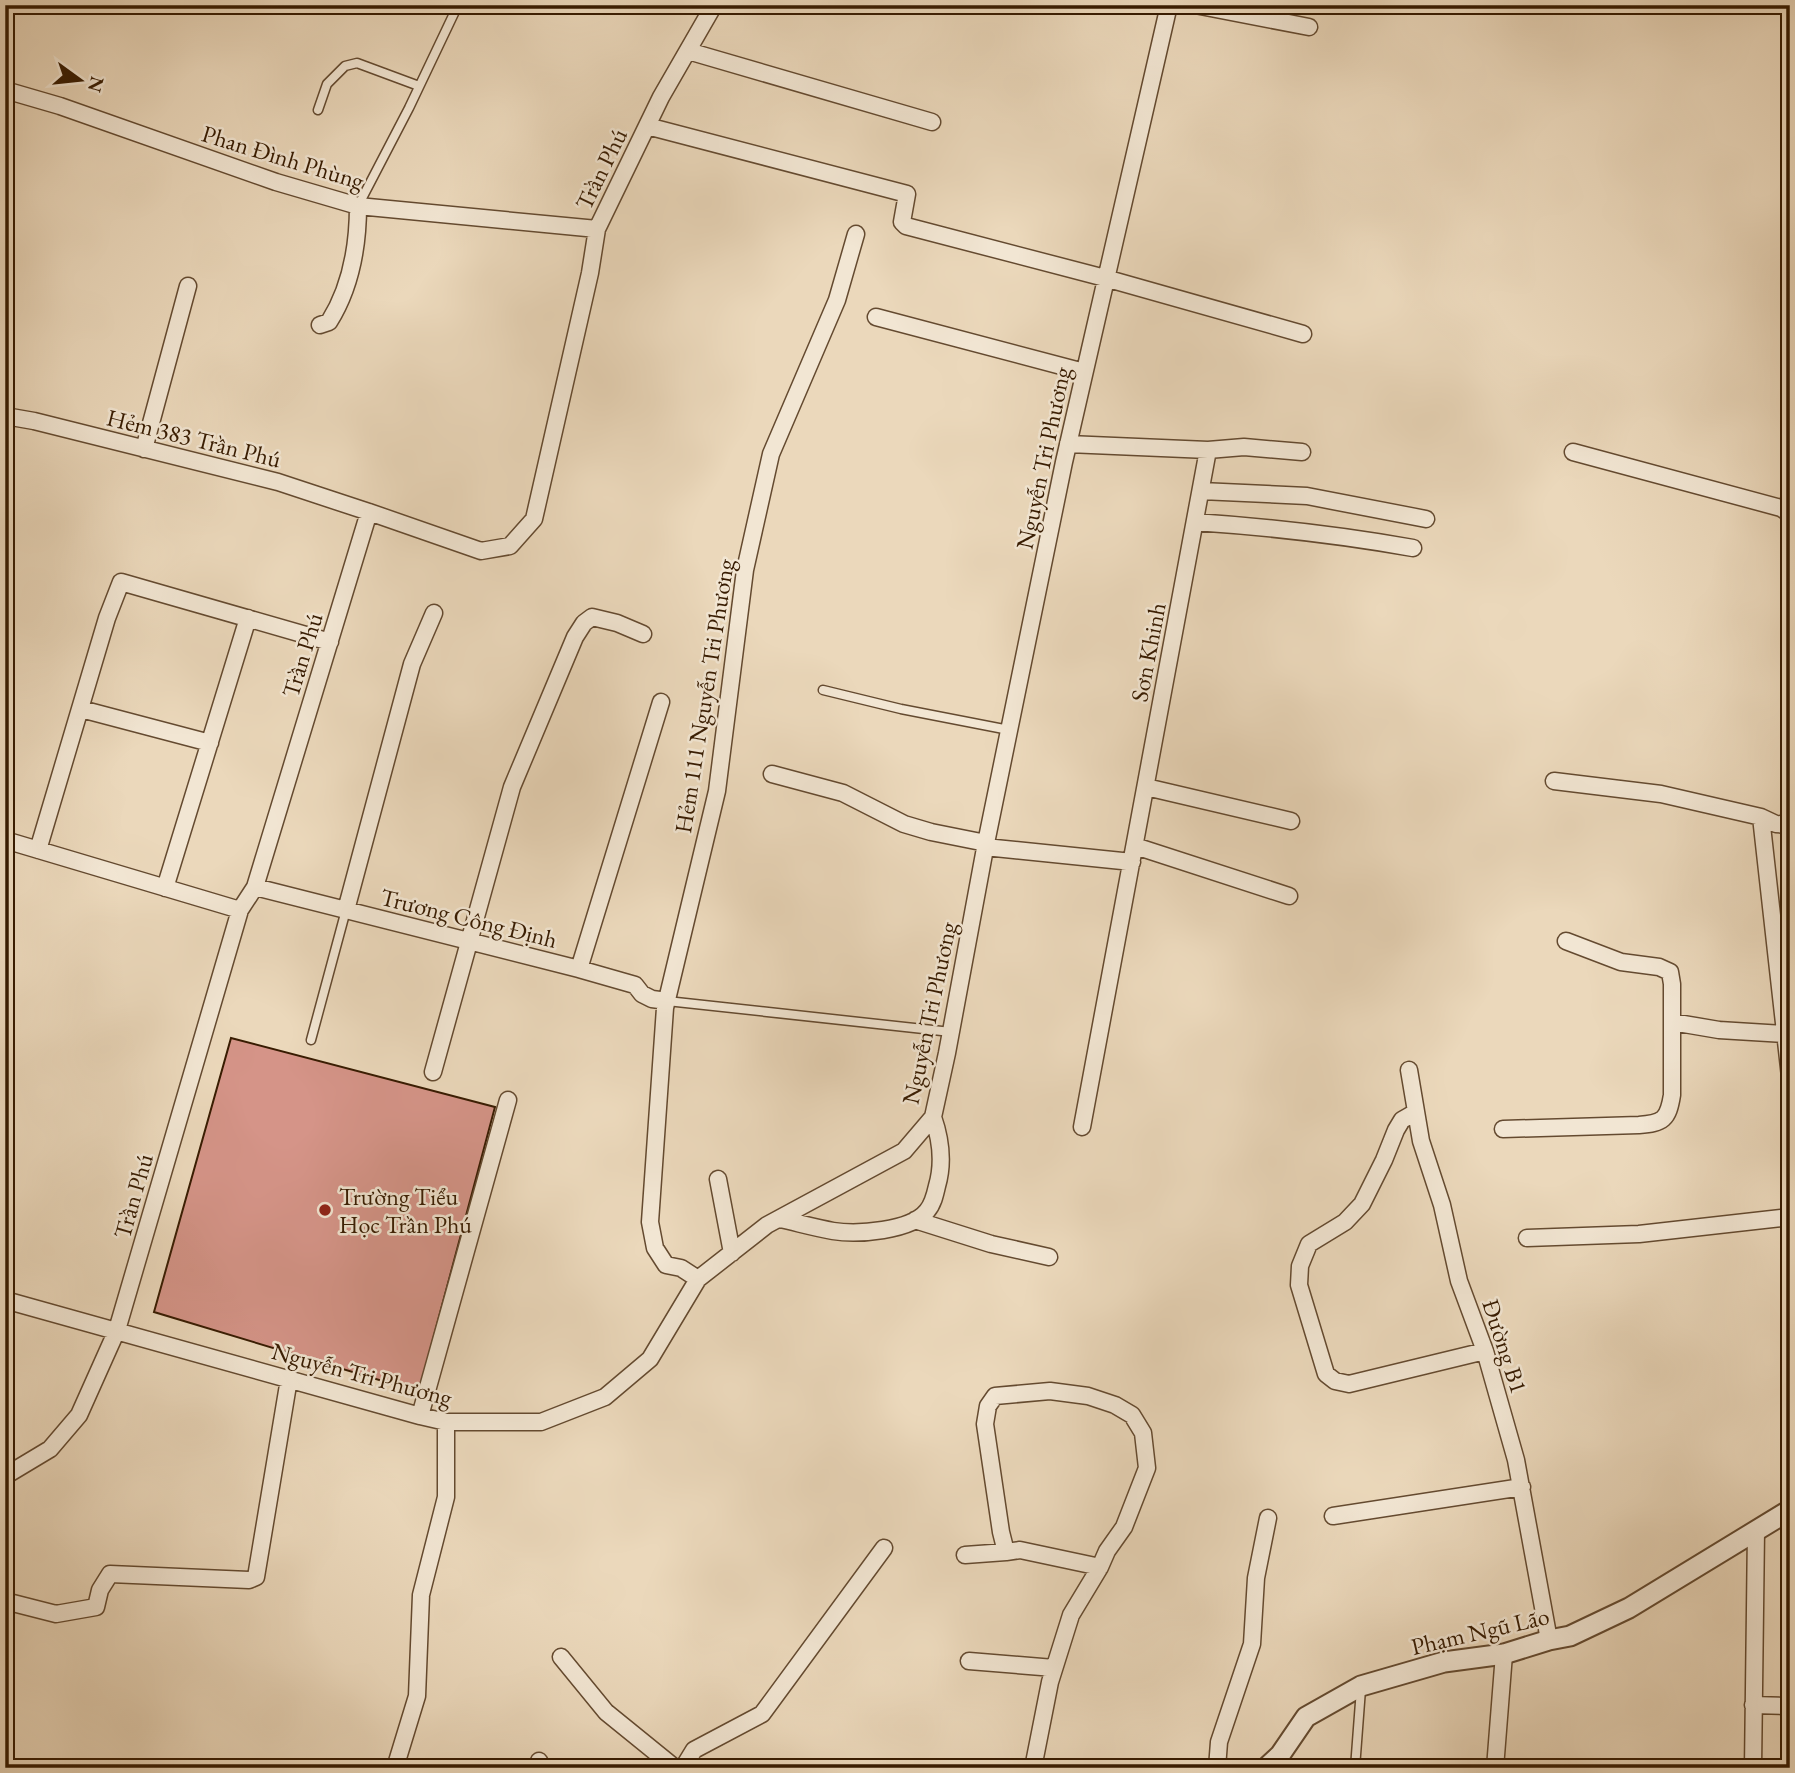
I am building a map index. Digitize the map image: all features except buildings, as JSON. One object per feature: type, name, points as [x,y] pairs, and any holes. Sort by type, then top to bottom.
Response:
[{"type":"street","name":"Trần Phú","points":[[7,1471],[50,1449],[79,1415],[117,1330],[240,910],[255,887],[369,512],[481,551],[510,546],[534,519],[590,273],[597,229],[647,126],[715,5]]},
{"type":"street","name":"Nguyễn Tri Phương","points":[[5,1300],[446,1422],[541,1422],[605,1397],[650,1359],[698,1279],[767,1225],[904,1151],[933,1117],[985,845],[1068,444],[1169,5]]},
{"type":"street","points":[[1195,5],[1309,27]]},
{"type":"street","points":[[688,51],[932,122]]},
{"type":"street","name":"Phan Đình Phùng","points":[[5,90],[60,106],[276,182],[358,206],[597,229]]},
{"type":"street","points":[[647,126],[907,194],[902,222],[906,226],[1303,334]]},
{"type":"street","points":[[320,325],[329,322],[347,287],[358,239],[358,206]]},
{"type":"street","name":"Hẻm 111 Nguyễn Tri Phương","points":[[698,1279],[681,1268],[666,1265],[655,1248],[650,1222],[665,1008],[717,791],[745,570],[771,454],[837,300],[856,234]]},
{"type":"street","points":[[144,449],[188,286]]},
{"type":"street","points":[[876,317],[1084,372]]},
{"type":"street","name":"Hẻm 383 Trần Phú","points":[[5,420],[11,417],[34,421],[278,482],[369,512]]},
{"type":"street","points":[[1068,444],[1208,450],[1244,447],[1302,452]]},
{"type":"street","name":"Sơn Khinh","points":[[1082,1127],[1208,450]]},
{"type":"street","points":[[1573,452],[1780,508],[1790,514]]},
{"type":"street","points":[[1201,491],[1307,496],[1426,519]]},
{"type":"street","points":[[1195,522],[1273,528],[1413,548]]},
{"type":"street","points":[[38,850],[107,618],[121,582],[330,642]]},
{"type":"street","points":[[346,910],[412,664],[434,614]]},
{"type":"street","points":[[433,1072],[512,787],[575,637],[584,623],[592,617],[617,623],[643,634]]},
{"type":"street","points":[[165,888],[248,618]]},
{"type":"street","points":[[579,969],[662,702]]},
{"type":"street","points":[[81,709],[210,743]]},
{"type":"street","points":[[772,774],[843,793],[904,824],[985,845],[1133,854],[1289,896]]},
{"type":"street","points":[[1554,781],[1661,794],[1761,817],[1776,824],[1790,825]]},
{"type":"street","points":[[1146,787],[1291,821]]},
{"type":"street","points":[[1761,817],[1790,1077]]},
{"type":"street","points":[[5,840],[240,910]]},
{"type":"street","name":"Trương Công Định","points":[[255,887],[579,969],[635,985],[642,994],[667,1002]]},
{"type":"street","points":[[1503,1129],[1657,1123],[1670,1107],[1670,972],[1659,967],[1621,962],[1566,941]]},
{"type":"street","points":[[1672,1022],[1787,1040]]},
{"type":"street","name":"Đường B1","points":[[1409,1070],[1421,1140],[1442,1205],[1459,1281],[1485,1351],[1522,1487],[1549,1640]]},
{"type":"street","points":[[420,1416],[508,1100]]},
{"type":"street","points":[[1416,1112],[1402,1120],[1396,1130],[1362,1204],[1345,1222],[1309,1244],[1303,1254],[1299,1285],[1306,1311],[1326,1374],[1335,1381],[1349,1384],[1485,1351]]},
{"type":"street","points":[[780,1219],[836,1232],[868,1232],[915,1220],[926,1212],[934,1199],[939,1178],[941,1140],[933,1117]]},
{"type":"street","points":[[718,1179],[732,1253]]},
{"type":"street","points":[[1527,1238],[1639,1234],[1790,1216]]},
{"type":"street","points":[[915,1220],[990,1244],[1049,1257]]},
{"type":"street","points":[[5,1601],[56,1614],[96,1607],[100,1590],[110,1574],[249,1580],[256,1577],[289,1379]]},
{"type":"street","points":[[1006,1552],[985,1424],[988,1406],[995,1396],[1051,1391],[1088,1396],[1115,1405],[1132,1415],[1143,1433],[1147,1468],[1124,1528],[1107,1551],[1071,1615],[1054,1668],[1033,1768]]},
{"type":"street","points":[[395,1768],[417,1696],[421,1595],[446,1497],[446,1422]]},
{"type":"street","points":[[1333,1516],[1522,1487]]},
{"type":"street","name":"Phạm Ngũ Lão","points":[[1266,1768],[1280,1755],[1306,1717],[1361,1686],[1444,1662],[1504,1654],[1570,1636],[1629,1608],[1790,1510]]},
{"type":"street","points":[[1217,1768],[1219,1742],[1252,1644],[1256,1578],[1268,1518]]},
{"type":"street","points":[[1752,1768],[1756,1530]]},
{"type":"street","points":[[683,1768],[694,1750],[762,1714],[884,1548]]},
{"type":"street","points":[[965,1555],[1020,1550],[1100,1567]]},
{"type":"street","points":[[1495,1768],[1504,1654]]},
{"type":"street","points":[[561,1657],[606,1712],[675,1768]]},
{"type":"street","points":[[969,1661],[1054,1668]]},
{"type":"street","points":[[1753,1704],[1790,1706]]},
{"type":"lane","points":[[358,206],[458,5]]},
{"type":"lane","points":[[318,110],[327,84],[345,66],[358,63],[419,86]]},
{"type":"lane","points":[[823,690],[901,709],[1009,730]]},
{"type":"lane","points":[[311,1040],[346,910]]},
{"type":"lane","points":[[667,1002],[951,1032]]},
{"type":"lane","points":[[1355,1768],[1361,1686]]},
{"type":"place","name":"Trường Tiểu Học Trần Phú","points":[[325,1210]]}]
